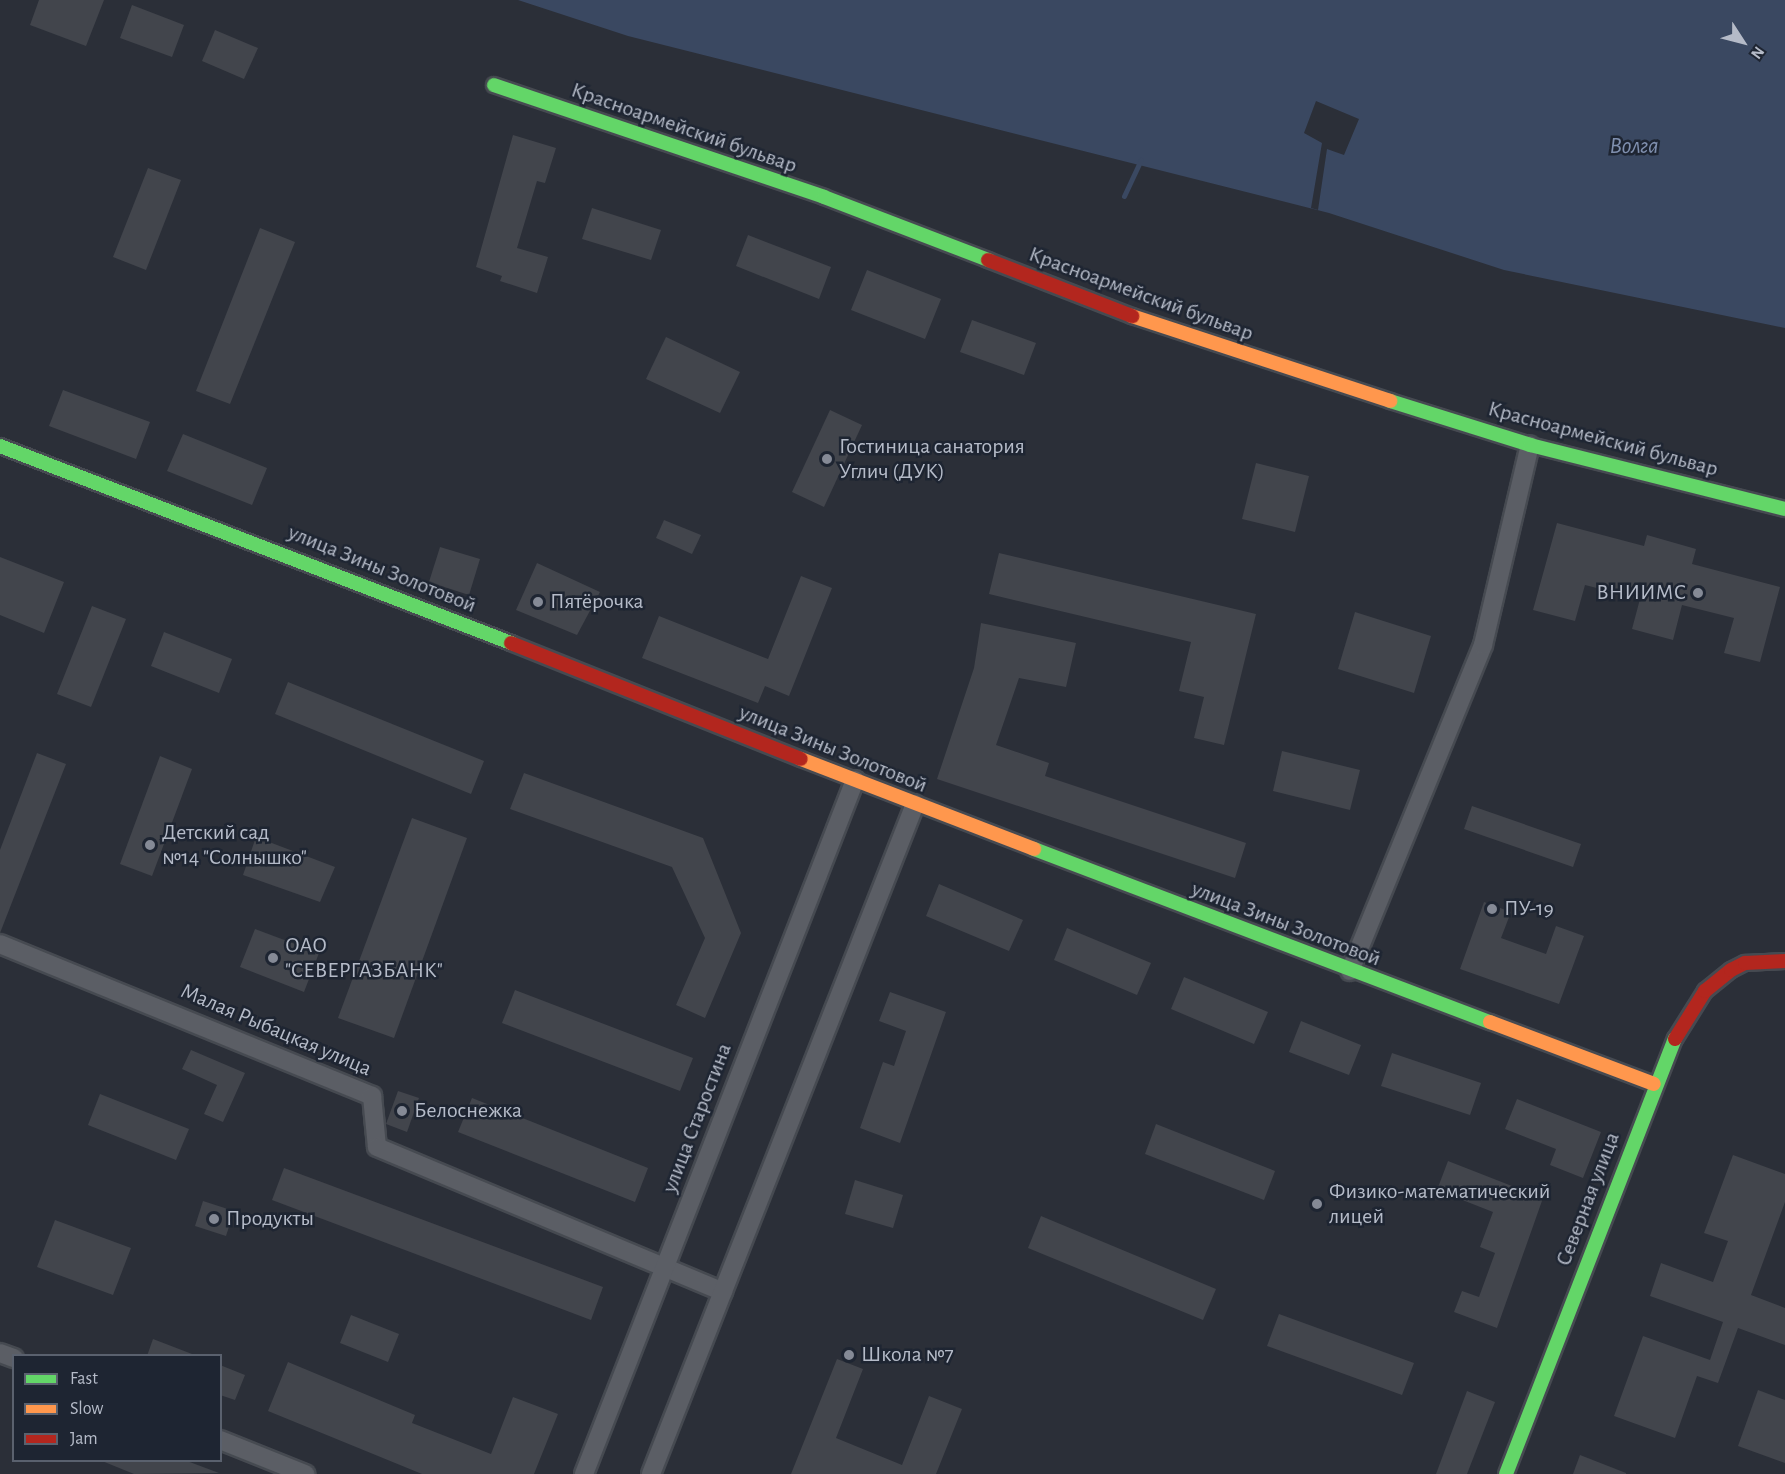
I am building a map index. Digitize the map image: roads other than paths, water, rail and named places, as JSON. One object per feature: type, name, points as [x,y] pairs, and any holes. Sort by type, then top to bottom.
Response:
[{"type":"street","name":"Красноармейский бульвар","points":[[494,85],[824,197],[1176,333],[1530,445],[1785,510]]},
{"type":"street","points":[[1350,971],[1483,645],[1530,445]]},
{"type":"street","name":"улица Зины Золотовой","points":[[0,446],[268,546],[915,804],[1350,971],[1654,1084]]},
{"type":"street","name":"улица Старостина","points":[[584,1474],[855,780]]},
{"type":"street","points":[[651,1474],[915,804]]},
{"type":"street","name":"Малая Рыбацкая улица","points":[[0,944],[372,1096],[377,1147],[723,1292]]},
{"type":"street","name":"Северная улица","points":[[1506,1474],[1654,1084],[1698,1000],[1717,980],[1745,963],[1785,961]]},
{"type":"street","points":[[222,1441],[305,1474]]},
{"type":"water","name":"Волга","points":[[518,0],[1785,0],[1785,328],[1504,270],[1329,213],[628,36]]},
{"type":"waterway","points":[[1124,196],[1141,160]]},
{"type":"place","name":"Гостиница санатория Углич (ДУК)","points":[[827,459]]},
{"type":"place","name":"ВНИИМС","points":[[1698,593]]},
{"type":"place","name":"Пятёрочка","points":[[538,602]]},
{"type":"place","name":"Детский сад №14 \"Солнышко\"","points":[[150,845]]},
{"type":"place","name":"ПУ-19","points":[[1492,909]]},
{"type":"place","name":"ОАО \"СЕВЕРГАЗБАНК\"","points":[[273,958]]},
{"type":"place","name":"Белоснежка","points":[[402,1111]]},
{"type":"place","name":"Физико-математический лицей","points":[[1317,1204]]},
{"type":"place","name":"Продукты","points":[[214,1219]]},
{"type":"place","name":"Школа №7","points":[[849,1355]]}]
